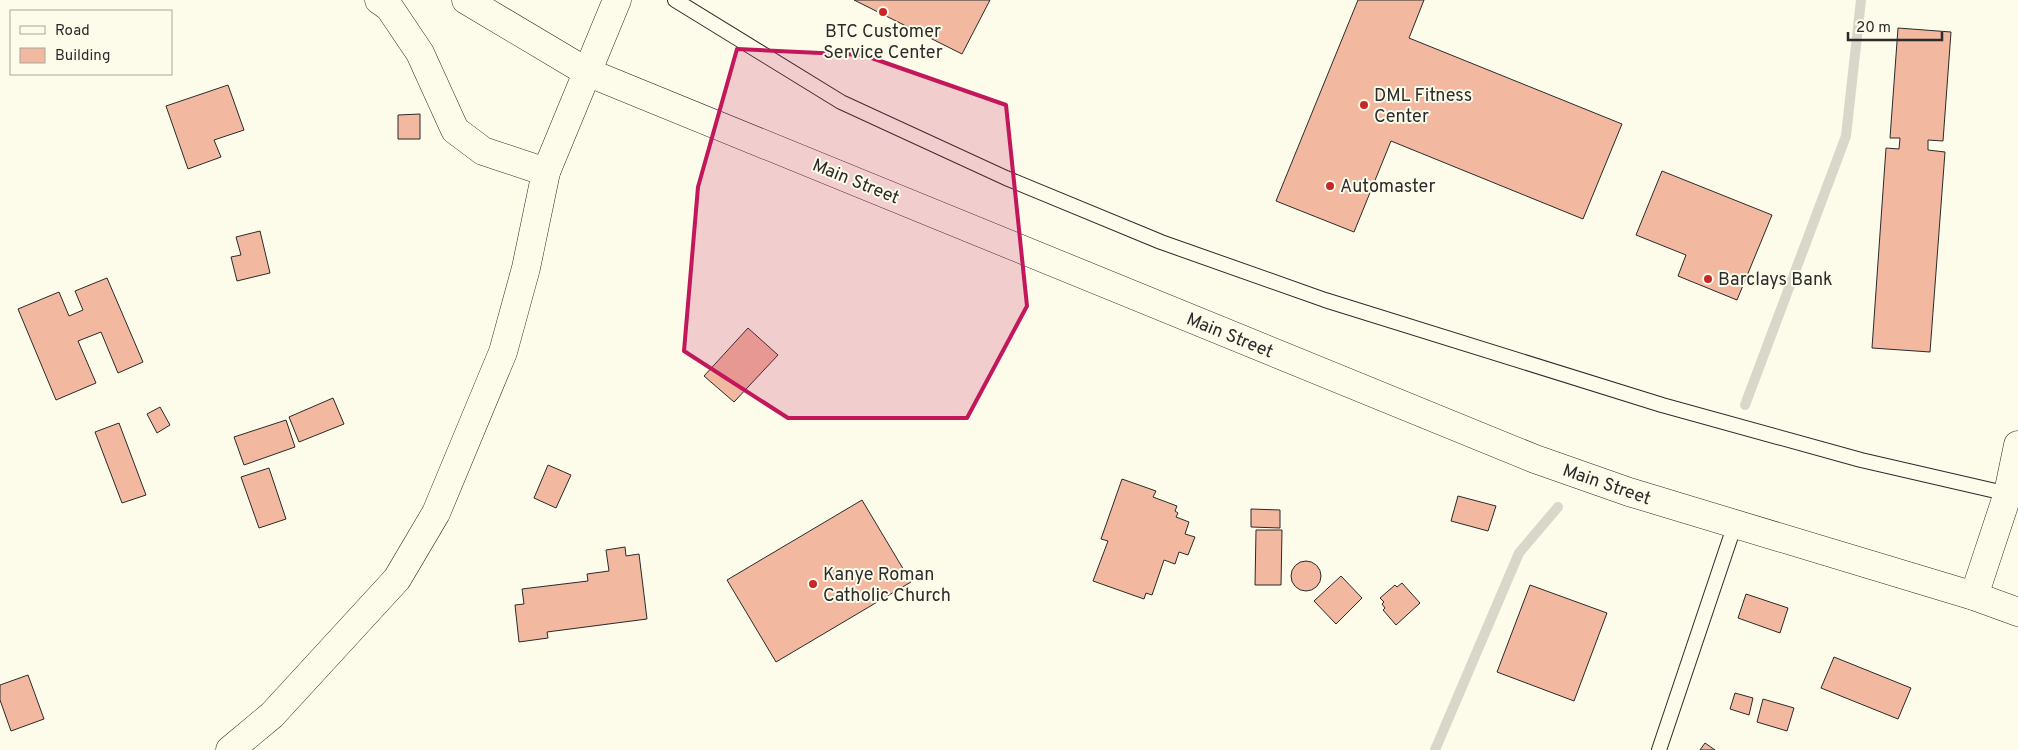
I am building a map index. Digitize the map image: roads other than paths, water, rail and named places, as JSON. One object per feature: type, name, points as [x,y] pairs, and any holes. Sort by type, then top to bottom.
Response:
[{"type":"main road","points":[[379,0],[389,7],[420,53],[455,130],[483,151],[546,172]]},
{"type":"main road","name":"Main Street","points":[[466,0],[587,72],[1535,459],[1629,492],[1974,596],[2018,612]]},
{"type":"main road","points":[[230,750],[272,715],[396,579],[436,513],[503,352],[526,268],[546,172],[617,0]]},
{"type":"main road","points":[[1974,596],[2013,495],[2018,445]]},
{"type":"lane","points":[[675,0],[841,102],[1006,178],[1161,242],[1325,300],[1662,405],[1861,460],[2013,495]]},
{"type":"lane","points":[[1659,750],[1735,524]]},
{"type":"waterway","points":[[1745,405],[1846,136],[1861,0]]},
{"type":"waterway","points":[[1435,750],[1519,553],[1558,507]]},
{"type":"place","name":"BTC Customer Service Center","points":[[883,12]]},
{"type":"place","name":"DML Fitness Center","points":[[1364,105]]},
{"type":"place","name":"Automaster","points":[[1330,186]]},
{"type":"place","name":"Barclays Bank","points":[[1708,279]]},
{"type":"place","name":"Kanye Roman Catholic Church","points":[[813,584]]}]
